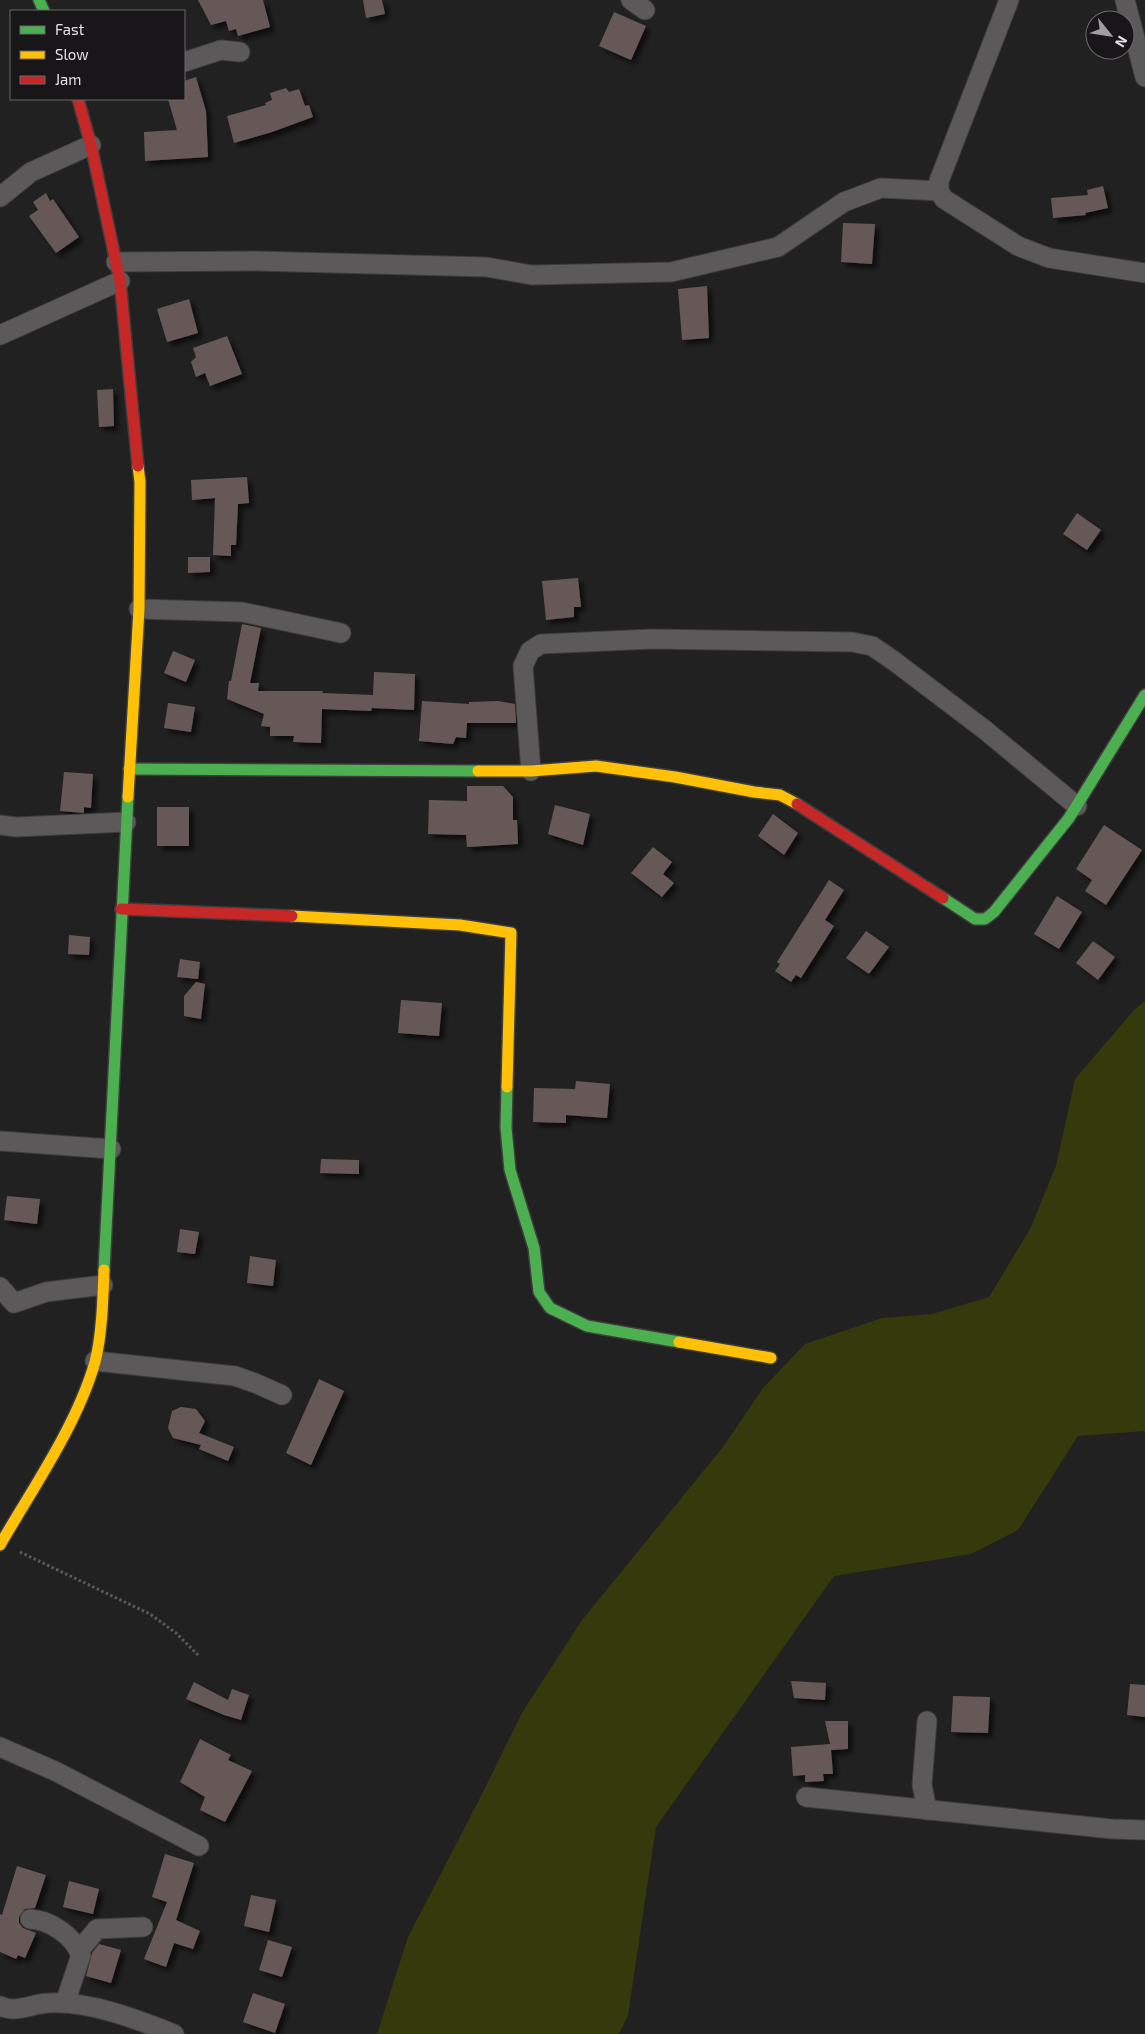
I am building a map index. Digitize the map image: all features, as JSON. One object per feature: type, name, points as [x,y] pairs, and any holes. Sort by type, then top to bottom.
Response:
[{"type":"street","points":[[1009,0],[939,181],[939,191],[944,199],[1018,246],[1049,258],[1145,273]]},
{"type":"street","points":[[1125,0],[1145,77]]},
{"type":"street","points":[[185,62],[221,50],[240,52]]},
{"type":"street","points":[[0,1544],[70,1426],[95,1361],[103,1284],[111,1149],[126,822],[139,609],[140,482],[120,282],[91,145],[78,100]]},
{"type":"street","points":[[0,196],[31,172],[91,145]]},
{"type":"street","points":[[116,262],[256,261],[486,267],[532,275],[671,272],[778,247],[844,202],[881,188],[939,191]]},
{"type":"street","points":[[0,335],[120,282]]},
{"type":"street","points":[[139,609],[242,612],[341,633]]},
{"type":"street","points":[[531,771],[523,666],[530,651],[541,644],[652,639],[852,642],[872,646],[894,661],[985,730],[1077,806]]},
{"type":"street","points":[[129,769],[531,771],[596,766],[780,795],[805,808],[975,920],[985,919],[994,912],[1077,806],[1145,695]]},
{"type":"street","points":[[0,825],[16,827],[126,822]]},
{"type":"street","points":[[122,909],[221,912],[460,925],[511,933],[506,1128],[510,1170],[534,1248],[539,1292],[550,1308],[586,1326],[772,1358]]},
{"type":"street","points":[[0,1141],[111,1149]]},
{"type":"street","points":[[0,1287],[14,1303],[46,1292],[103,1284]]},
{"type":"street","points":[[95,1361],[235,1376],[255,1382],[282,1395]]},
{"type":"street","points":[[927,1721],[922,1785],[927,1810]]},
{"type":"street","points":[[0,1747],[55,1772],[199,1846]]},
{"type":"street","points":[[806,1797],[1112,1829],[1145,1830]]},
{"type":"street","points":[[30,1919],[40,1920],[60,1931],[77,1945],[81,1955],[65,2004]]},
{"type":"street","points":[[79,1951],[97,1929],[144,1927]]},
{"type":"street","points":[[0,2006],[6,2009],[29,2008],[47,2003],[65,2004],[122,2014],[174,2034]]},
{"type":"path","points":[[0,1544],[150,1614],[176,1633],[198,1654]]},
{"type":"green space","points":[[1145,1001],[1145,1431],[1078,1436],[1018,1530],[971,1554],[834,1576],[656,1827],[628,2015],[619,2034],[377,2034],[408,1937],[523,1711],[582,1620],[723,1447],[763,1388],[805,1344],[882,1318],[932,1314],[989,1297],[1030,1229],[1056,1166],[1075,1079],[1135,1009]]},
{"type":"building","points":[[198,0],[263,0],[270,27],[238,36],[236,29],[229,31],[226,21],[211,25]]},
{"type":"building","points":[[363,0],[382,0],[385,14],[366,18]]},
{"type":"building","points":[[614,12],[646,26],[631,60],[599,46]]},
{"type":"building","points":[[196,77],[206,111],[208,157],[145,161],[144,132],[177,130],[168,100],[185,100],[185,81]]},
{"type":"building","points":[[286,88],[289,92],[299,89],[305,106],[309,105],[313,117],[234,143],[227,116],[266,105],[265,103],[272,100],[270,93]]},
{"type":"building","points":[[1103,186],[1108,208],[1085,213],[1086,215],[1053,218],[1051,198],[1088,195],[1087,190]]},
{"type":"building","points":[[46,193],[50,201],[53,199],[79,237],[56,253],[29,216],[38,210],[33,202]]},
{"type":"building","points":[[843,223],[875,224],[872,264],[841,262]]},
{"type":"building","points":[[707,286],[709,338],[682,340],[678,289]]},
{"type":"building","points":[[189,299],[198,333],[167,342],[157,309]]},
{"type":"building","points":[[227,336],[242,374],[210,386],[205,373],[196,377],[191,362],[196,357],[193,348]]},
{"type":"building","points":[[113,389],[114,426],[99,427],[97,390]]},
{"type":"building","points":[[247,477],[249,503],[238,504],[236,545],[231,545],[231,556],[213,555],[215,498],[192,500],[191,480]]},
{"type":"building","points":[[1077,513],[1101,530],[1087,550],[1063,534]]},
{"type":"building","points":[[188,557],[210,557],[210,572],[188,573]]},
{"type":"building","points":[[578,578],[581,607],[574,607],[574,617],[546,620],[542,581]]},
{"type":"building","points":[[242,624],[261,628],[250,683],[259,683],[258,691],[323,691],[322,693],[373,695],[374,672],[415,674],[414,710],[372,708],[371,711],[322,709],[321,743],[293,742],[294,736],[270,736],[270,727],[261,726],[264,714],[227,699],[229,681],[231,681]]},
{"type":"building","points":[[173,651],[195,660],[186,682],[164,673]]},
{"type":"building","points":[[422,701],[469,704],[469,702],[498,701],[515,704],[516,723],[467,723],[466,738],[456,737],[453,744],[419,741]]},
{"type":"building","points":[[168,703],[195,707],[191,732],[164,728]]},
{"type":"building","points":[[64,772],[93,774],[91,808],[84,807],[84,813],[60,811]]},
{"type":"building","points":[[467,786],[503,786],[513,797],[513,820],[517,820],[518,844],[467,847],[466,835],[428,834],[429,800],[467,801]]},
{"type":"building","points":[[555,805],[590,814],[583,845],[548,834]]},
{"type":"building","points":[[157,807],[189,807],[189,846],[157,846]]},
{"type":"building","points":[[773,814],[798,833],[784,855],[758,836]]},
{"type":"building","points":[[1104,825],[1142,850],[1106,905],[1085,891],[1092,880],[1076,869]]},
{"type":"building","points":[[653,847],[672,862],[663,874],[674,883],[662,897],[631,873]]},
{"type":"building","points":[[829,880],[844,890],[825,920],[834,926],[801,978],[796,975],[791,982],[775,971],[780,964],[777,962]]},
{"type":"building","points":[[1057,896],[1082,912],[1059,949],[1034,934]]},
{"type":"building","points":[[866,931],[889,947],[869,974],[846,958]]},
{"type":"building","points":[[69,935],[90,937],[89,955],[68,954]]},
{"type":"building","points":[[1093,941],[1115,957],[1098,980],[1076,963]]},
{"type":"building","points":[[180,959],[200,962],[198,979],[177,977]]},
{"type":"building","points":[[196,982],[205,984],[201,1019],[184,1016],[184,996]]},
{"type":"building","points":[[401,1000],[442,1003],[439,1036],[398,1033]]},
{"type":"building","points":[[576,1081],[610,1084],[607,1118],[566,1115],[566,1123],[533,1122],[534,1088],[575,1089]]},
{"type":"building","points":[[321,1159],[359,1160],[359,1174],[320,1173]]},
{"type":"building","points":[[7,1196],[40,1199],[37,1224],[4,1220]]},
{"type":"building","points":[[180,1229],[199,1232],[195,1254],[177,1252]]},
{"type":"building","points":[[250,1256],[276,1260],[273,1286],[247,1283]]},
{"type":"building","points":[[319,1379],[344,1391],[311,1465],[286,1453]]},
{"type":"building","points":[[181,1407],[196,1409],[205,1421],[199,1433],[234,1447],[228,1461],[199,1449],[201,1445],[173,1438],[168,1428],[172,1411]]},
{"type":"building","points":[[791,1681],[826,1683],[825,1700],[794,1698]]},
{"type":"building","points":[[194,1682],[228,1700],[232,1689],[249,1695],[241,1720],[186,1699]]},
{"type":"building","points":[[1130,1684],[1145,1685],[1145,1717],[1127,1715]]},
{"type":"building","points":[[953,1696],[990,1697],[988,1733],[951,1732]]},
{"type":"building","points":[[825,1721],[848,1721],[848,1749],[831,1750],[833,1774],[823,1774],[824,1781],[805,1782],[805,1775],[793,1776],[791,1747],[830,1744]]},
{"type":"building","points":[[200,1739],[231,1755],[228,1760],[252,1771],[225,1822],[200,1810],[205,1797],[180,1782]]},
{"type":"building","points":[[165,1854],[194,1863],[176,1920],[200,1931],[193,1949],[174,1943],[166,1967],[144,1959],[167,1902],[152,1897]]},
{"type":"building","points":[[17,1866],[46,1875],[35,1908],[25,1909],[19,1917],[19,1923],[23,1928],[36,1933],[25,1958],[18,1955],[16,1959],[0,1952],[0,1914],[2,1915]]},
{"type":"building","points":[[69,1881],[99,1889],[93,1914],[63,1907]]},
{"type":"building","points":[[251,1895],[276,1900],[269,1932],[244,1926]]},
{"type":"building","points":[[268,1940],[292,1947],[282,1977],[259,1970]]},
{"type":"building","points":[[99,1944],[121,1950],[111,1983],[86,1976],[92,1953]]},
{"type":"building","points":[[253,1993],[285,2004],[275,2033],[243,2022]]},
{"type":"traffic: fast","points":[[39,0],[44,10]]},
{"type":"traffic: fast","points":[[943,898],[975,919],[985,919],[994,912],[1069,818],[1145,695]]},
{"type":"traffic: fast","points":[[129,769],[478,771]]},
{"type":"traffic: fast","points":[[104,1270],[128,797]]},
{"type":"traffic: fast","points":[[507,1087],[506,1128],[510,1170],[534,1248],[539,1292],[550,1308],[587,1326],[679,1342]]},
{"type":"traffic: slow","points":[[128,797],[139,609],[140,482],[138,466]]},
{"type":"traffic: slow","points":[[478,771],[531,771],[596,766],[780,795],[797,804]]},
{"type":"traffic: slow","points":[[292,916],[460,925],[511,933],[507,1087]]},
{"type":"traffic: slow","points":[[0,1545],[66,1433],[87,1386],[95,1362],[99,1340],[104,1270]]},
{"type":"traffic: slow","points":[[679,1342],[771,1358]]},
{"type":"traffic: jam","points":[[78,100],[91,145],[120,281],[138,466]]},
{"type":"traffic: jam","points":[[797,804],[943,898]]},
{"type":"traffic: jam","points":[[121,909],[292,916]]}]
